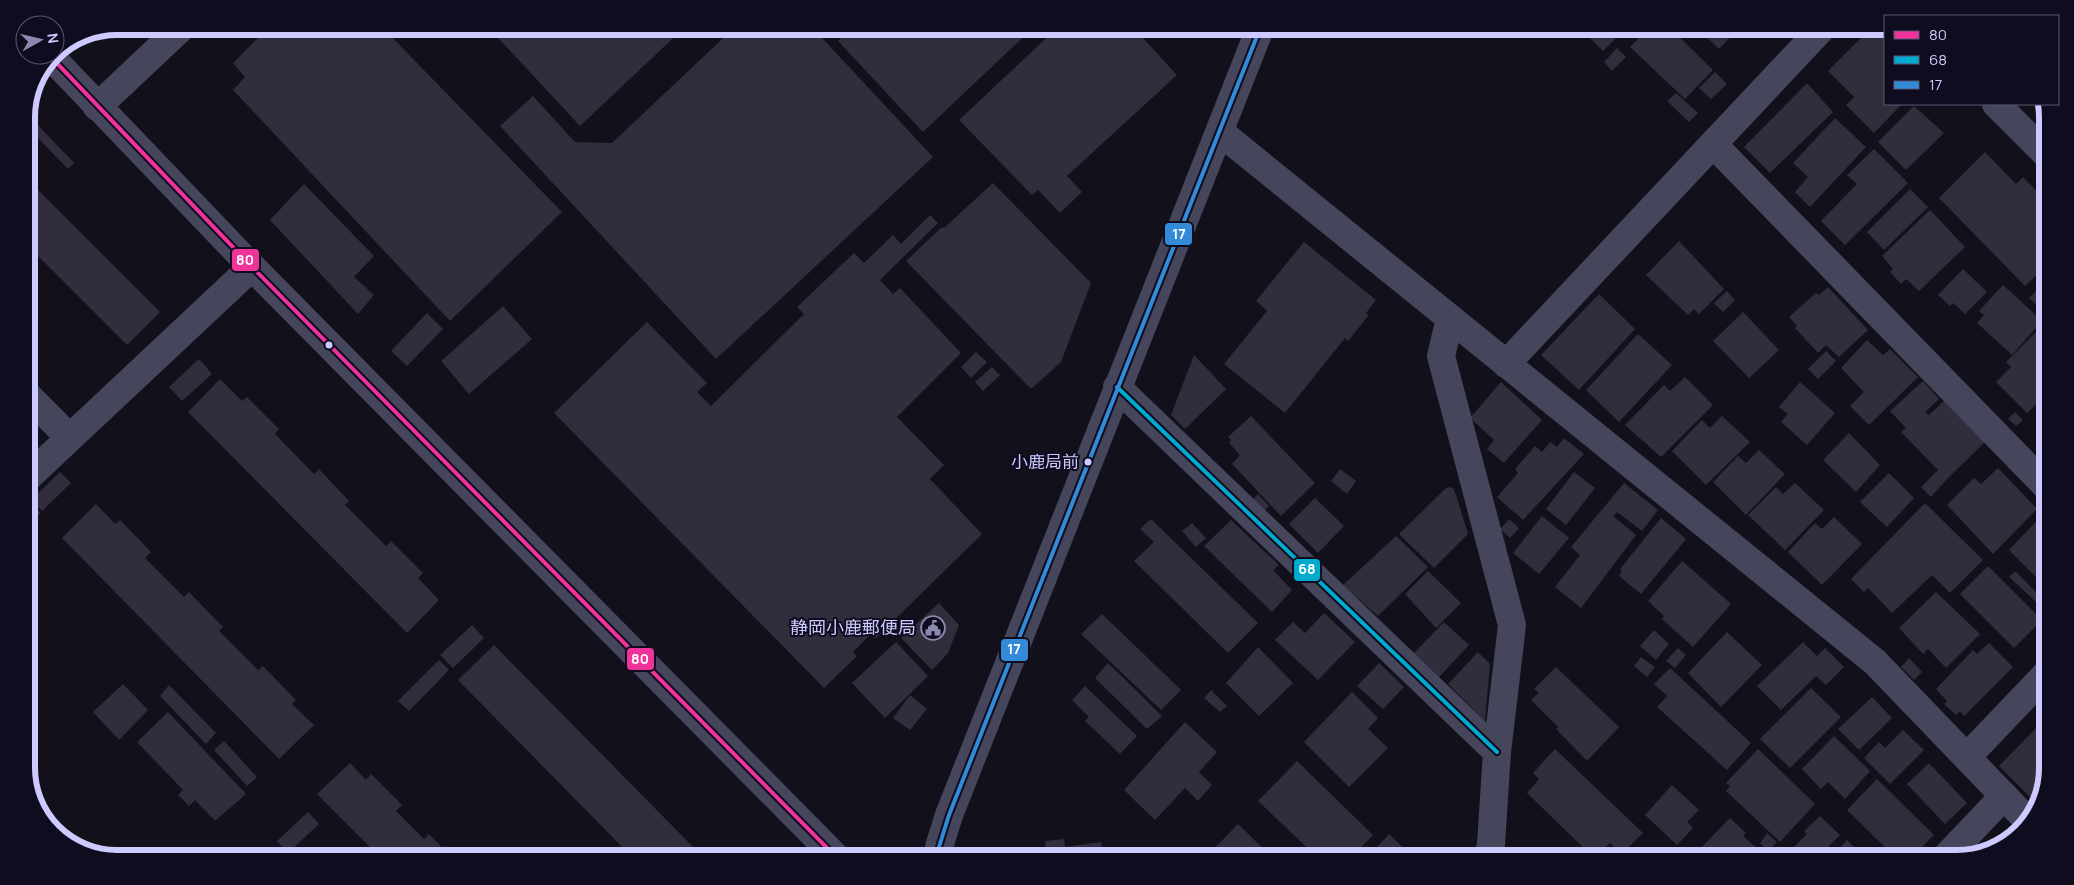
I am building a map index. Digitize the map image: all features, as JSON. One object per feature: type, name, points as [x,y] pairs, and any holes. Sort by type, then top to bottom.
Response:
[{"type":"street","points":[[97,107],[173,35]]},
{"type":"street","points":[[938,850],[949,815],[1258,35]]},
{"type":"street","points":[[1506,364],[1816,35]]},
{"type":"street","points":[[58,65],[252,267],[829,850]]},
{"type":"street","points":[[1997,105],[2039,147]]},
{"type":"street","points":[[1220,132],[1875,662],[2023,816]]},
{"type":"street","points":[[1714,144],[2039,479]]},
{"type":"street","points":[[35,470],[252,267]]},
{"type":"street","points":[[1450,318],[1441,356],[1512,625],[1497,752],[1495,850]]},
{"type":"street","points":[[1117,387],[1497,752]]},
{"type":"street","points":[[35,403],[69,437]]},
{"type":"street","points":[[1967,757],[2039,681]]},
{"type":"street","points":[[1953,850],[2004,796]]},
{"type":"building","points":[[261,35],[390,35],[562,212],[450,321],[233,90],[245,77],[233,63]]},
{"type":"building","points":[[495,35],[676,35],[580,126]]},
{"type":"building","points":[[726,35],[819,35],[933,157],[716,359],[500,126],[533,96],[575,142],[612,143]]},
{"type":"building","points":[[844,35],[1025,35],[923,132],[838,41]]},
{"type":"building","points":[[1049,35],[1140,35],[1177,75],[1067,176],[1082,192],[1060,213],[1038,190],[1032,195],[959,120]]},
{"type":"building","points":[[1587,35],[1619,35],[1603,51]]},
{"type":"building","points":[[1634,35],[1677,35],[1713,70],[1685,99],[1630,47],[1638,39]]},
{"type":"building","points":[[1704,35],[1732,35],[1719,49]]},
{"type":"building","points":[[1864,35],[1884,35],[1884,105],[1901,105],[1874,133],[1846,105],[1854,97],[1828,71]]},
{"type":"building","points":[[1617,48],[1626,57],[1612,71],[1604,62]]},
{"type":"building","points":[[1715,72],[1727,84],[1711,99],[1699,88]]},
{"type":"building","points":[[1807,83],[1833,112],[1770,173],[1744,147]]},
{"type":"building","points":[[1676,93],[1698,113],[1689,122],[1667,101]]},
{"type":"building","points":[[1914,106],[1944,133],[1906,170],[1878,142]]},
{"type":"building","points":[[1835,118],[1866,147],[1810,207],[1795,192],[1808,177],[1793,163]]},
{"type":"building","points":[[35,122],[74,163],[68,169],[35,135]]},
{"type":"building","points":[[1874,149],[1908,183],[1845,245],[1821,221],[1857,184],[1847,175]]},
{"type":"building","points":[[1985,152],[2016,184],[2023,177],[2039,194],[2039,202],[2036,205],[2039,208],[2039,273],[2025,286],[1939,198]]},
{"type":"building","points":[[993,183],[1091,283],[1061,362],[1031,389],[906,261]]},
{"type":"building","points":[[304,184],[374,256],[354,277],[374,295],[358,314],[270,220]]},
{"type":"building","points":[[35,187],[160,312],[127,345],[35,253]]},
{"type":"building","points":[[1910,189],[1928,207],[1884,250],[1867,232]]},
{"type":"building","points":[[1930,210],[1965,247],[1919,291],[1906,279],[1901,284],[1890,272],[1893,269],[1882,256]]},
{"type":"building","points":[[930,215],[938,223],[880,280],[893,294],[900,288],[961,353],[897,417],[944,465],[930,479],[982,534],[876,638],[871,634],[853,652],[857,656],[824,688],[554,413],[647,322],[707,383],[697,392],[711,406],[804,314],[797,307],[854,253],[864,263],[893,235],[901,244]]},
{"type":"building","points":[[1679,241],[1724,289],[1699,314],[1694,309],[1688,315],[1646,275]]},
{"type":"building","points":[[1304,242],[1376,300],[1366,313],[1369,315],[1348,341],[1345,338],[1285,413],[1224,364],[1267,311],[1256,301]]},
{"type":"building","points":[[1963,269],[1987,292],[1965,314],[1953,303],[1950,306],[1938,295]]},
{"type":"building","points":[[2003,285],[2039,318],[2039,324],[2012,355],[1977,323],[1984,315],[1979,311]]},
{"type":"building","points":[[1828,287],[1868,330],[1839,357],[1826,345],[1818,353],[1795,328],[1797,326],[1789,317],[1816,293],[1819,295]]},
{"type":"building","points":[[2039,288],[2039,307],[2029,298]]},
{"type":"building","points":[[1727,291],[1735,300],[1723,312],[1714,303]]},
{"type":"building","points":[[1599,294],[1635,329],[1579,390],[1541,355]]},
{"type":"building","points":[[503,306],[532,339],[469,394],[441,361]]},
{"type":"building","points":[[1743,312],[1779,350],[1749,378],[1713,341]]},
{"type":"building","points":[[427,313],[443,329],[407,366],[391,351]]},
{"type":"building","points":[[2039,329],[2039,402],[2027,413],[1996,382],[2011,367],[2006,362]]},
{"type":"building","points":[[1638,334],[1672,365],[1619,422],[1586,390]]},
{"type":"building","points":[[1867,340],[1883,355],[1890,349],[1918,377],[1869,425],[1850,406],[1864,392],[1841,368]]},
{"type":"building","points":[[1826,351],[1836,361],[1818,379],[1808,369]]},
{"type":"building","points":[[976,352],[987,362],[971,378],[961,367]]},
{"type":"building","points":[[1194,355],[1226,389],[1185,429],[1171,415]]},
{"type":"building","points":[[199,359],[212,374],[182,401],[169,387]]},
{"type":"building","points":[[992,367],[1000,375],[983,391],[975,382]]},
{"type":"building","points":[[1685,377],[1713,405],[1661,457],[1625,425],[1664,385],[1670,391]]},
{"type":"building","points":[[220,379],[242,401],[247,397],[279,429],[275,434],[314,474],[319,469],[349,501],[345,505],[386,546],[391,541],[423,573],[418,578],[439,600],[407,633],[188,412]]},
{"type":"building","points":[[1923,381],[1939,399],[1925,412],[1929,415],[1944,401],[1985,442],[1931,497],[1921,487],[1938,470],[1901,432],[1906,428],[1890,411]]},
{"type":"building","points":[[1501,382],[1542,420],[1504,463],[1487,449],[1494,440],[1470,418]]},
{"type":"building","points":[[1800,382],[1835,413],[1807,445],[1781,422],[1788,414],[1779,407]]},
{"type":"building","points":[[2015,412],[2023,420],[2016,426],[2008,419]]},
{"type":"building","points":[[1251,416],[1315,483],[1281,516],[1232,464],[1240,455],[1229,443],[1231,440],[1228,437]]},
{"type":"building","points":[[1722,416],[1750,442],[1706,485],[1672,451],[1702,420],[1710,428]]},
{"type":"building","points":[[1849,433],[1880,465],[1856,492],[1823,460]]},
{"type":"building","points":[[1564,438],[1584,454],[1523,520],[1497,497],[1518,473],[1515,469],[1535,446],[1542,452],[1550,442],[1557,447]]},
{"type":"building","points":[[1759,450],[1785,474],[1746,515],[1713,482],[1738,456],[1746,463]]},
{"type":"building","points":[[1998,468],[2037,509],[1993,554],[1947,505],[1974,478],[1981,484]]},
{"type":"building","points":[[1340,469],[1356,481],[1347,494],[1331,481]]},
{"type":"building","points":[[60,472],[71,483],[42,511],[35,504],[35,496]]},
{"type":"building","points":[[1574,472],[1595,488],[1566,525],[1546,509]]},
{"type":"building","points":[[1889,473],[1914,498],[1887,527],[1860,502]]},
{"type":"building","points":[[1624,483],[1658,510],[1642,531],[1617,512],[1613,516],[1636,535],[1581,608],[1555,587],[1580,555],[1571,547]]},
{"type":"building","points":[[1795,483],[1824,510],[1785,550],[1748,515],[1776,487],[1783,494]]},
{"type":"building","points":[[1449,487],[1454,489],[1468,534],[1434,568],[1399,534]]},
{"type":"building","points":[[1258,494],[1269,506],[1264,511],[1253,500]]},
{"type":"building","points":[[1315,498],[1344,526],[1318,553],[1289,524]]},
{"type":"building","points":[[1925,503],[1983,560],[1950,593],[1932,575],[1892,613],[1868,588],[1864,592],[1851,579]]},
{"type":"building","points":[[96,504],[115,524],[120,520],[151,552],[145,558],[184,597],[189,592],[223,627],[219,631],[258,670],[263,666],[296,700],[292,704],[314,725],[279,759],[62,538]]},
{"type":"building","points":[[35,508],[41,513],[35,519]]},
{"type":"building","points":[[1542,516],[1569,538],[1539,574],[1513,553]]},
{"type":"building","points":[[1834,517],[1862,544],[1822,585],[1788,552],[1815,523],[1822,529]]},
{"type":"building","points":[[1661,518],[1686,539],[1641,594],[1619,576],[1622,571],[1620,569]]},
{"type":"building","points":[[2039,518],[2039,580],[2009,550]]},
{"type":"building","points":[[1151,519],[1258,623],[1228,653],[1134,561],[1154,542],[1140,529]]},
{"type":"building","points":[[1509,519],[1519,528],[1510,538],[1500,529]]},
{"type":"building","points":[[1231,520],[1279,565],[1273,570],[1292,590],[1272,612],[1204,546]]},
{"type":"building","points":[[1192,523],[1206,538],[1196,547],[1182,531]]},
{"type":"building","points":[[1396,536],[1428,567],[1378,616],[1343,585]]},
{"type":"building","points":[[1682,561],[1731,604],[1693,647],[1662,619],[1664,616],[1648,601]]},
{"type":"building","points":[[1988,566],[2039,617],[2039,623],[2014,648],[1960,594]]},
{"type":"building","points":[[1428,571],[1461,603],[1436,628],[1405,594]]},
{"type":"building","points":[[2015,571],[2039,595],[2039,605],[2009,577]]},
{"type":"building","points":[[1936,592],[1980,634],[1946,668],[1928,649],[1923,654],[1899,628]]},
{"type":"building","points":[[939,603],[959,625],[948,653],[932,670],[901,638]]},
{"type":"building","points":[[1324,613],[1355,642],[1318,680],[1275,640],[1293,622],[1305,633]]},
{"type":"building","points":[[1102,614],[1181,690],[1161,710],[1081,634]]},
{"type":"building","points":[[1444,622],[1469,645],[1439,677],[1414,653]]},
{"type":"building","points":[[472,625],[484,638],[453,668],[440,655]]},
{"type":"building","points":[[1654,630],[1669,644],[1656,660],[1640,646]]},
{"type":"building","points":[[1727,632],[1762,665],[1721,707],[1688,673]]},
{"type":"building","points":[[896,642],[928,676],[885,718],[852,683]]},
{"type":"building","points":[[1803,642],[1817,656],[1825,648],[1844,667],[1826,685],[1816,676],[1781,710],[1757,686]]},
{"type":"building","points":[[1989,643],[2013,667],[1964,716],[1960,711],[1956,715],[1944,704],[1947,701],[1936,689],[1973,650],[1977,654]]},
{"type":"building","points":[[494,645],[696,850],[625,850],[458,680]]},
{"type":"building","points":[[1258,647],[1293,683],[1259,716],[1226,683]]},
{"type":"building","points":[[1678,648],[1686,655],[1675,668],[1666,661]]},
{"type":"building","points":[[1478,652],[1490,664],[1485,721],[1448,684]]},
{"type":"building","points":[[1641,657],[1655,667],[1647,677],[1634,666]]},
{"type":"building","points":[[1909,658],[1922,672],[1914,680],[1901,667]]},
{"type":"building","points":[[439,660],[449,670],[409,711],[398,701]]},
{"type":"building","points":[[1108,663],[1162,716],[1147,729],[1095,678]]},
{"type":"building","points":[[1379,663],[1404,687],[1383,709],[1357,686]]},
{"type":"building","points":[[1556,667],[1619,727],[1587,761],[1556,729],[1558,727],[1531,700],[1539,693],[1534,689]]},
{"type":"building","points":[[1670,668],[1751,743],[1727,770],[1657,707],[1667,696],[1654,684]]},
{"type":"building","points":[[123,684],[148,710],[119,740],[93,712]]},
{"type":"building","points":[[169,685],[216,733],[206,744],[160,696]]},
{"type":"building","points":[[1085,686],[1137,736],[1120,754],[1085,721],[1089,717],[1072,700]]},
{"type":"building","points":[[1811,688],[1841,717],[1790,768],[1760,739]]},
{"type":"building","points":[[1211,690],[1227,706],[1220,712],[1204,698]]},
{"type":"building","points":[[1352,692],[1378,718],[1368,729],[1388,748],[1349,787],[1304,742]]},
{"type":"building","points":[[910,695],[927,709],[910,730],[893,718]]},
{"type":"building","points":[[1872,697],[1892,718],[1859,750],[1838,729]]},
{"type":"building","points":[[168,712],[246,794],[215,821],[195,800],[189,806],[178,795],[183,790],[137,742]]},
{"type":"building","points":[[1185,722],[1217,752],[1199,772],[1212,785],[1198,801],[1185,788],[1155,820],[1124,790]]},
{"type":"building","points":[[2039,725],[2039,768],[2034,795],[2031,798],[1999,766]]},
{"type":"building","points":[[1903,730],[1924,750],[1890,784],[1864,758],[1879,742],[1885,748]]},
{"type":"building","points":[[1834,736],[1870,771],[1845,799],[1828,782],[1821,789],[1802,769]]},
{"type":"building","points":[[224,741],[257,777],[247,786],[214,750]]},
{"type":"building","points":[[1555,749],[1643,833],[1625,850],[1617,850],[1610,843],[1603,850],[1586,850],[1527,793],[1539,779],[1533,773]]},
{"type":"building","points":[[1758,749],[1815,804],[1780,842],[1726,791],[1730,786],[1726,783]]},
{"type":"building","points":[[1297,761],[1373,835],[1359,850],[1310,850],[1258,801]]},
{"type":"building","points":[[350,763],[366,780],[371,774],[402,805],[396,811],[424,839],[429,834],[444,850],[373,850],[317,794]]},
{"type":"building","points":[[1929,763],[1967,803],[1945,824],[1907,784]]},
{"type":"building","points":[[1877,779],[1934,835],[1919,850],[1888,850],[1847,810]]},
{"type":"building","points":[[1672,785],[1699,810],[1687,822],[1693,828],[1677,845],[1645,815]]},
{"type":"building","points":[[308,812],[319,824],[291,850],[285,850],[277,841]]},
{"type":"building","points":[[1820,816],[1840,835],[1825,850],[1791,850],[1807,834],[1804,831]]},
{"type":"building","points":[[1730,818],[1746,833],[1743,836],[1759,850],[1699,850]]},
{"type":"building","points":[[1238,824],[1265,850],[1213,850]]},
{"type":"building","points":[[1767,833],[1777,842],[1769,850],[1760,843]]},
{"type":"building","points":[[1389,834],[1406,850],[1374,850]]},
{"type":"building","points":[[1064,839],[1065,847],[1101,842],[1102,850],[1038,850],[1046,849],[1045,841]]},
{"type":"building","points":[[1847,840],[1857,850],[1838,850]]},
{"type":"transit line","name":"17","points":[[938,850],[949,815],[1257,35]]},
{"type":"transit line","name":"80","points":[[59,65],[252,267],[829,850]]},
{"type":"transit line","name":"68","points":[[1117,387],[1497,752]]},
{"type":"place","name":"小鹿局前","points":[[1088,462]]},
{"type":"place","name":"静岡小鹿郵便局","points":[[933,628]]}]
